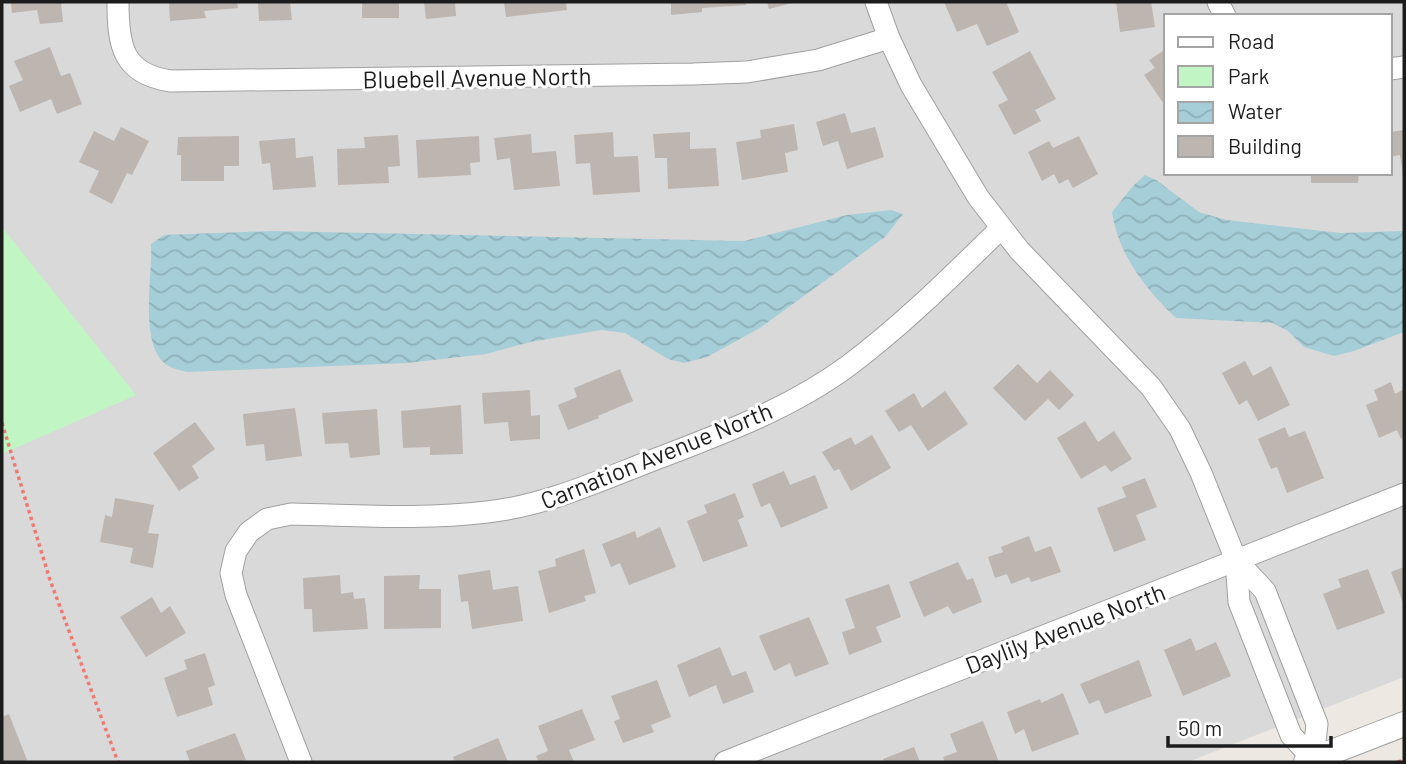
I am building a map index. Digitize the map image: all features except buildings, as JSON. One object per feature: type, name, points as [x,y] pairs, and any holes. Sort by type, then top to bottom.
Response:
[{"type":"street","name":"Bluebell Avenue North","points":[[118,2],[118,30],[123,49],[134,69],[151,79],[171,82],[747,72],[818,60],[889,37]]},
{"type":"street","points":[[876,2],[911,85],[978,197],[1019,250],[1151,387],[1180,429],[1236,560],[1239,602],[1290,735],[1310,761]]},
{"type":"street","name":"Carnation Avenue North","points":[[301,762],[236,595],[231,573],[236,551],[249,532],[267,519],[291,514],[438,517],[537,504],[728,430],[789,402],[846,367],[898,325],[1001,228]]},
{"type":"street","name":"Daylily Avenue North","points":[[724,762],[1404,494]]},
{"type":"street","points":[[1236,560],[1265,591],[1317,724],[1310,761]]},
{"type":"street","points":[[1310,761],[1404,724]]},
{"type":"path","points":[[2,423],[46,568],[118,762]]},
{"type":"path","points":[[1398,762],[1404,760]]},
{"type":"shaded area","points":[[2,2],[1404,2],[1404,677],[1188,762],[2,762]]},
{"type":"green space","points":[[2,227],[136,395],[2,454]]},
{"type":"water","points":[[1145,175],[1199,212],[1226,220],[1341,233],[1404,231],[1404,332],[1334,356],[1304,347],[1288,331],[1273,323],[1176,318],[1154,296],[1135,270],[1115,227],[1112,212]]},
{"type":"water","points":[[891,210],[903,214],[885,237],[760,328],[707,357],[684,363],[668,359],[625,333],[601,330],[530,342],[486,354],[407,363],[187,372],[169,366],[158,356],[150,326],[151,244],[164,235],[273,231],[744,241],[847,215]]}]
